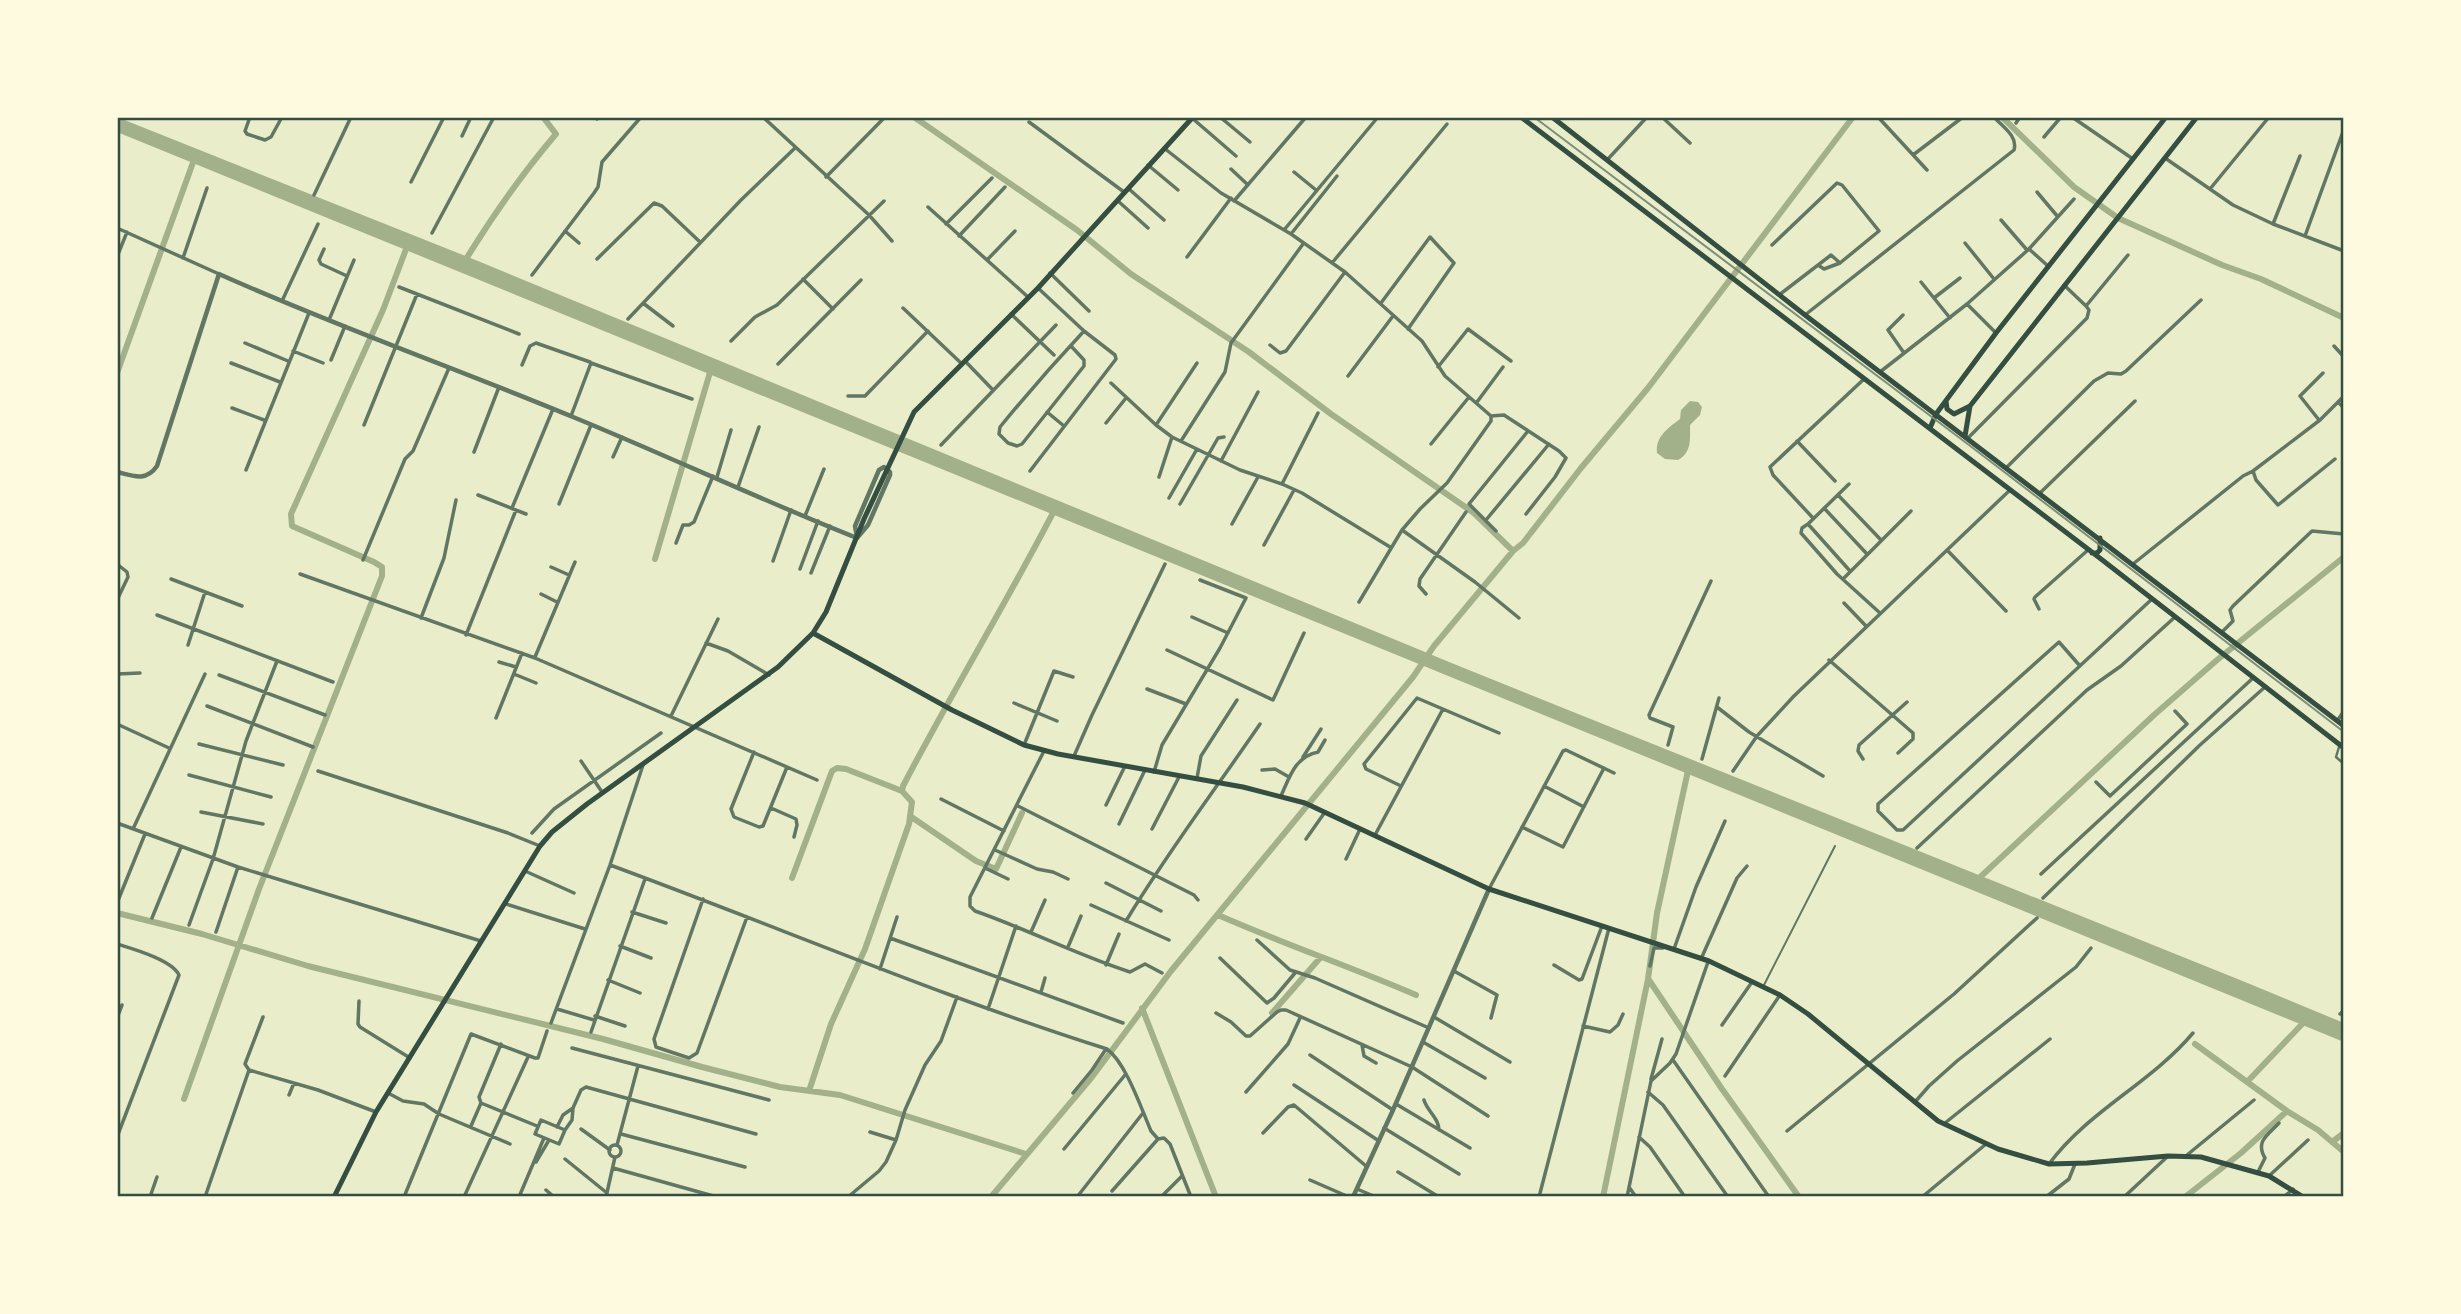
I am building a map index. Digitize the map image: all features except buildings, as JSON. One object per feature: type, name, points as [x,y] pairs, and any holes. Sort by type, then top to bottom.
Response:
[{"type":"main road","points":[[1521,117],[2342,746]]},
{"type":"main road","points":[[1552,117],[1779,295],[2344,726]]},
{"type":"main road","points":[[1930,428],[1936,414],[1996,333],[2166,117]]},
{"type":"main road","points":[[1946,400],[1947,409],[1954,414],[1969,406],[2197,117]]},
{"type":"main road","points":[[334,1197],[376,1112],[540,846],[566,820],[602,792],[769,674],[813,633],[826,612],[864,519],[914,412],[1038,288],[1192,118]]},
{"type":"main road","points":[[1966,437],[1969,406]]},
{"type":"main road","points":[[2090,551],[2097,553],[2100,550],[2099,538]]},
{"type":"main road","points":[[2101,559],[2102,552],[2111,547]]},
{"type":"main road","points":[[813,633],[952,710],[1024,745],[1305,803],[1489,889],[1709,961],[1780,995],[1825,1028],[1943,1125],[1986,1144],[2023,1158],[2049,1164],[2168,1156],[2216,1160],[2269,1176],[2303,1197]]},
{"type":"street","points":[[250,117],[245,131],[265,140],[271,137],[282,117]]},
{"type":"street","points":[[314,195],[351,117]]},
{"type":"street","points":[[411,182],[444,117]]},
{"type":"street","points":[[462,136],[471,117]]},
{"type":"street","points":[[432,233],[494,117]]},
{"type":"street","points":[[531,275],[598,187],[602,162],[641,117]]},
{"type":"street","points":[[763,117],[869,215],[892,241]]},
{"type":"street","points":[[826,177],[885,117]]},
{"type":"street","points":[[1220,117],[1250,142]]},
{"type":"street","points":[[1187,257],[1306,117]]},
{"type":"street","points":[[1284,230],[1378,117]]},
{"type":"street","points":[[1608,159],[1647,117]]},
{"type":"street","points":[[1662,117],[1690,143]]},
{"type":"street","points":[[1878,117],[1927,170]]},
{"type":"street","points":[[1913,155],[1963,117]]},
{"type":"street","points":[[1805,314],[2014,150],[2014,138],[1994,117]]},
{"type":"street","points":[[2016,123],[2021,117]]},
{"type":"street","points":[[2044,137],[2061,117]]},
{"type":"street","points":[[2072,117],[2133,159]]},
{"type":"street","points":[[2210,189],[2269,117]]},
{"type":"street","points":[[1192,118],[1236,156]]},
{"type":"street","points":[[1029,122],[1164,220]]},
{"type":"street","points":[[1332,263],[1447,124]]},
{"type":"street","points":[[2305,236],[2344,130]]},
{"type":"street","points":[[628,319],[700,242],[795,148]]},
{"type":"street","points":[[1164,148],[1233,200],[1291,234],[1345,272],[1424,344],[1445,376],[1477,402],[1491,418]]},
{"type":"street","points":[[2273,224],[2300,156]]},
{"type":"street","points":[[2165,158],[2232,205],[2344,251]]},
{"type":"street","points":[[1149,165],[1178,190]]},
{"type":"street","points":[[1231,169],[1248,185]]},
{"type":"street","points":[[1294,172],[1316,190]]},
{"type":"street","points":[[1291,234],[1337,176]]},
{"type":"street","points":[[946,224],[992,178]]},
{"type":"street","points":[[1772,246],[1834,185],[1840,183],[1879,231],[1840,263],[1824,269],[1818,265]]},
{"type":"street","points":[[959,236],[1006,187]]},
{"type":"street","points":[[183,258],[206,188]]},
{"type":"street","points":[[2037,192],[2059,217]]},
{"type":"street","points":[[1117,199],[1148,228]]},
{"type":"street","points":[[1880,372],[1995,280],[2028,250],[2074,200]]},
{"type":"street","points":[[731,341],[755,317],[776,304],[884,201]]},
{"type":"street","points":[[597,259],[654,203],[662,206],[700,242]]},
{"type":"street","points":[[928,207],[1028,297]]},
{"type":"street","points":[[2001,220],[2028,250],[2049,266]]},
{"type":"street","points":[[282,301],[317,225]]},
{"type":"street","points":[[117,228],[309,313],[570,415],[857,538]]},
{"type":"street","points":[[565,231],[579,243]]},
{"type":"street","points":[[987,260],[1015,231]]},
{"type":"street","points":[[117,257],[127,232]]},
{"type":"street","points":[[1381,303],[1430,237],[1454,262],[1408,329]]},
{"type":"street","points":[[1965,243],[1995,280]]},
{"type":"street","points":[[1181,441],[1225,372],[1230,345],[1303,244]]},
{"type":"street","points":[[324,249],[319,260],[321,264],[347,276]]},
{"type":"street","points":[[1779,295],[1832,255],[1840,263]]},
{"type":"street","points":[[2086,306],[2128,255]]},
{"type":"street","points":[[329,320],[354,260]]},
{"type":"street","points":[[1270,345],[1284,353],[1345,272]]},
{"type":"street","points":[[117,472],[141,478],[157,467],[219,274]]},
{"type":"street","points":[[1051,274],[1089,311]]},
{"type":"street","points":[[1934,298],[1959,278]]},
{"type":"street","points":[[803,279],[833,309]]},
{"type":"street","points":[[778,364],[861,280]]},
{"type":"street","points":[[1921,282],[1950,318]]},
{"type":"street","points":[[1966,437],[2087,318],[2086,306],[2064,285]]},
{"type":"street","points":[[399,287],[519,334]]},
{"type":"street","points":[[1030,471],[1116,360],[1115,355],[1084,331],[1038,288]]},
{"type":"street","points":[[364,425],[417,294]]},
{"type":"street","points":[[2007,467],[2094,381],[2108,373],[2120,374],[2126,371],[2201,300]]},
{"type":"street","points":[[643,303],[673,326]]},
{"type":"street","points":[[1967,304],[1996,333]]},
{"type":"street","points":[[903,308],[993,391]]},
{"type":"street","points":[[246,470],[309,313]]},
{"type":"street","points":[[1011,314],[1054,355]]},
{"type":"street","points":[[1348,376],[1394,315]]},
{"type":"street","points":[[1903,315],[1888,330],[1903,353]]},
{"type":"street","points":[[331,360],[345,326]]},
{"type":"street","points":[[941,445],[1056,326]]},
{"type":"street","points":[[1438,367],[1468,329],[1511,361]]},
{"type":"street","points":[[848,396],[865,396],[928,331]]},
{"type":"street","points":[[1070,346],[1083,359],[1084,364],[1020,445],[1008,443],[999,434],[1001,425],[1070,346],[1084,331]]},
{"type":"street","points":[[245,343],[289,362]]},
{"type":"street","points":[[522,365],[530,346],[536,343],[692,399]]},
{"type":"street","points":[[2334,346],[2344,357]]},
{"type":"street","points":[[293,351],[323,363]]},
{"type":"street","points":[[231,363],[280,382]]},
{"type":"street","points":[[570,415],[591,363]]},
{"type":"street","points":[[1156,425],[1197,363]]},
{"type":"street","points":[[363,560],[405,459],[414,451],[450,366]]},
{"type":"street","points":[[1477,402],[1503,367]]},
{"type":"street","points":[[2320,420],[2300,396],[2323,373]]},
{"type":"street","points":[[1814,518],[1769,470],[1864,379]]},
{"type":"street","points":[[1111,383],[1172,437],[1221,461],[1294,490],[1390,548]]},
{"type":"street","points":[[474,452],[499,387]]},
{"type":"street","points":[[1221,461],[1258,392]]},
{"type":"street","points":[[2133,564],[2243,476],[2320,420],[2344,396]]},
{"type":"street","points":[[1431,444],[1469,397]]},
{"type":"street","points":[[1106,423],[1126,398]]},
{"type":"street","points":[[2040,493],[2135,401]]},
{"type":"street","points":[[2338,402],[2344,408]]},
{"type":"street","points":[[232,408],[264,420]]},
{"type":"street","points":[[466,635],[553,409]]},
{"type":"street","points":[[1047,412],[1065,427]]},
{"type":"street","points":[[1282,484],[1318,413]]},
{"type":"street","points":[[1359,602],[1402,530],[1447,483],[1491,418],[1504,415],[1549,444],[1564,455],[1566,460],[1526,514]]},
{"type":"street","points":[[559,504],[591,424]]},
{"type":"street","points":[[738,487],[759,426]]},
{"type":"street","points":[[676,543],[683,525],[694,522],[715,476],[731,429]]},
{"type":"street","points":[[1496,531],[1468,504],[1528,431]]},
{"type":"street","points":[[613,457],[622,437]]},
{"type":"street","points":[[1159,477],[1172,437]]},
{"type":"street","points":[[1180,505],[1218,438],[1224,437]]},
{"type":"street","points":[[1797,441],[1835,481]]},
{"type":"street","points":[[1486,520],[1549,444]]},
{"type":"street","points":[[1169,498],[1197,449]]},
{"type":"street","points":[[2253,471],[2256,480],[2278,505],[2335,459]]},
{"type":"street","points":[[884,467],[890,475],[868,525],[857,538],[855,526],[879,470],[884,467]]},
{"type":"street","points":[[805,516],[824,469]]},
{"type":"street","points":[[1232,524],[1258,477]]},
{"type":"street","points":[[1850,484],[1802,528],[1801,533],[1843,579],[1880,613]]},
{"type":"street","points":[[1264,545],[1294,490]]},
{"type":"street","points":[[1733,771],[1757,736],[1829,660],[2010,490]]},
{"type":"street","points":[[478,495],[526,514]]},
{"type":"street","points":[[1838,495],[1881,540]]},
{"type":"street","points":[[421,618],[444,558],[456,500]]},
{"type":"street","points":[[1824,508],[1867,554]]},
{"type":"street","points":[[773,561],[791,510]]},
{"type":"street","points":[[1843,579],[1912,511]]},
{"type":"street","points":[[1426,594],[1418,583],[1466,512]]},
{"type":"street","points":[[800,569],[818,521]]},
{"type":"street","points":[[1808,524],[1850,571]]},
{"type":"street","points":[[811,573],[830,526]]},
{"type":"street","points":[[1402,530],[1475,582],[1519,618]]},
{"type":"street","points":[[2222,632],[2233,621],[2230,610],[2312,531],[2344,534]]},
{"type":"street","points":[[1947,550],[2006,611]]},
{"type":"street","points":[[2039,609],[2035,597],[2090,551]]},
{"type":"street","points":[[535,658],[575,562]]},
{"type":"street","points":[[117,564],[127,572],[128,577],[118,593],[117,600]]},
{"type":"street","points":[[1074,756],[1166,564]]},
{"type":"street","points":[[551,567],[569,576]]},
{"type":"street","points":[[300,575],[535,658],[817,780]]},
{"type":"street","points":[[171,579],[242,606]]},
{"type":"street","points":[[1154,772],[1162,745],[1246,598],[1200,580]]},
{"type":"street","points":[[1668,745],[1674,727],[1650,718],[1649,715],[1712,581]]},
{"type":"street","points":[[188,645],[205,592]]},
{"type":"street","points":[[541,594],[557,602]]},
{"type":"street","points":[[2080,666],[2059,642],[1878,804],[1878,811],[1897,830],[1903,831],[2080,666],[2152,598]]},
{"type":"street","points":[[1844,604],[1866,626]]},
{"type":"street","points":[[157,615],[333,682]]},
{"type":"street","points":[[1192,617],[1228,633]]},
{"type":"street","points":[[1917,848],[2087,690],[2121,666],[2175,617]]},
{"type":"street","points":[[671,716],[718,620]]},
{"type":"street","points":[[1167,650],[1273,700],[1304,633]]},
{"type":"street","points":[[706,643],[732,653],[769,674]]},
{"type":"street","points":[[496,718],[522,653]]},
{"type":"street","points":[[1829,660],[1915,736],[1898,753]]},
{"type":"street","points":[[188,925],[213,859],[242,756],[277,661]]},
{"type":"street","points":[[499,662],[516,667]]},
{"type":"street","points":[[1024,745],[1054,671],[1073,677]]},
{"type":"street","points":[[117,674],[141,673]]},
{"type":"street","points":[[132,829],[205,674]]},
{"type":"street","points":[[514,674],[536,683]]},
{"type":"street","points":[[219,676],[325,715]]},
{"type":"street","points":[[2041,874],[2253,678]]},
{"type":"street","points":[[2043,898],[2200,745],[2265,687]]},
{"type":"street","points":[[1147,689],[1186,704]]},
{"type":"street","points":[[1401,786],[1364,767],[1365,762],[1415,699],[1420,698],[1499,733]]},
{"type":"street","points":[[1702,759],[1719,698]]},
{"type":"street","points":[[1197,780],[1201,756],[1237,700]]},
{"type":"street","points":[[1863,759],[1858,751],[1859,745],[1907,702]]},
{"type":"street","points":[[1014,704],[1057,720]]},
{"type":"street","points":[[207,706],[313,747]]},
{"type":"street","points":[[1717,707],[1749,733],[1822,776]]},
{"type":"street","points":[[1375,835],[1443,709]]},
{"type":"street","points":[[2096,782],[2109,796],[2187,724],[2175,711]]},
{"type":"street","points":[[2337,720],[2344,711]]},
{"type":"street","points":[[117,724],[170,748]]},
{"type":"street","points":[[1126,921],[1155,874],[1199,810],[1220,785],[1260,724]]},
{"type":"street","points":[[2183,728],[2190,736]]},
{"type":"street","points":[[1281,796],[1289,777],[1321,729]]},
{"type":"street","points":[[532,833],[554,809],[661,733]]},
{"type":"street","points":[[1301,759],[1318,752],[1325,740]]},
{"type":"street","points":[[199,744],[283,765]]},
{"type":"street","points":[[2342,746],[2336,757],[2344,764]]},
{"type":"street","points":[[1044,750],[970,897],[970,906],[975,911],[1068,947],[1106,965],[1130,972],[1145,964],[1162,973]]},
{"type":"street","points":[[1310,1180],[1353,1196],[1489,889],[1563,751],[1566,750],[1614,773]]},
{"type":"street","points":[[754,752],[731,809],[734,817],[760,827],[766,822],[787,766]]},
{"type":"street","points":[[581,761],[602,792]]},
{"type":"street","points":[[551,1023],[610,865],[644,763]]},
{"type":"street","points":[[1106,805],[1125,765]]},
{"type":"street","points":[[1522,827],[1563,848],[1604,768]]},
{"type":"street","points":[[1262,770],[1275,769],[1289,777]]},
{"type":"street","points":[[1119,824],[1145,770]]},
{"type":"street","points":[[318,771],[540,846]]},
{"type":"street","points":[[189,775],[271,797]]},
{"type":"street","points":[[1152,830],[1179,777]]},
{"type":"street","points":[[1544,786],[1584,807]]},
{"type":"street","points":[[941,799],[1004,831]]},
{"type":"street","points":[[1018,806],[1155,874],[1194,895],[1198,900]]},
{"type":"street","points":[[771,808],[796,819],[794,837]]},
{"type":"street","points":[[201,812],[263,824]]},
{"type":"street","points":[[1306,839],[1326,812]]},
{"type":"street","points":[[1650,965],[1654,948],[1671,948],[1725,821]]},
{"type":"street","points":[[117,822],[213,859],[482,941]]},
{"type":"street","points":[[1346,859],[1361,828]]},
{"type":"street","points":[[117,903],[145,834]]},
{"type":"street","points":[[152,918],[181,847]]},
{"type":"street","points":[[995,850],[1037,869],[1068,879]]},
{"type":"street","points":[[610,865],[988,1009],[1107,1049],[1123,1066],[1151,1131],[1158,1139]]},
{"type":"street","points":[[1701,959],[1737,878],[1747,866]]},
{"type":"street","points":[[216,932],[238,867]]},
{"type":"street","points":[[985,868],[1008,880]]},
{"type":"street","points":[[524,871],[574,893]]},
{"type":"street","points":[[591,1032],[645,878]]},
{"type":"street","points":[[1106,883],[1161,911]]},
{"type":"street","points":[[703,899],[654,1039],[656,1047],[664,1051],[690,1058],[697,1053],[747,917]]},
{"type":"street","points":[[1031,932],[1045,900]]},
{"type":"street","points":[[503,903],[585,929]]},
{"type":"street","points":[[1091,905],[1169,940]]},
{"type":"street","points":[[632,912],[666,923]]},
{"type":"street","points":[[1068,947],[1081,916]]},
{"type":"street","points":[[880,969],[897,917]]},
{"type":"street","points":[[1787,1130],[1954,994],[2037,918]]},
{"type":"street","points":[[988,1009],[1016,926]]},
{"type":"street","points":[[1554,965],[1579,980],[1582,979],[1602,926]]},
{"type":"street","points":[[1539,1197],[1609,928]]},
{"type":"street","points":[[1106,965],[1119,934]]},
{"type":"street","points":[[890,938],[1123,1023]]},
{"type":"street","points":[[1257,940],[1287,968],[1429,1028]]},
{"type":"street","points":[[117,944],[158,960],[174,968],[179,975],[117,1137]]},
{"type":"street","points":[[620,946],[651,958]]},
{"type":"street","points":[[1915,1102],[1957,1061],[2076,967],[2091,948]]},
{"type":"street","points":[[1220,958],[1267,1003],[1295,972]]},
{"type":"street","points":[[1651,1081],[1673,1060],[1709,961]]},
{"type":"street","points":[[1454,971],[1497,995],[1491,1018]]},
{"type":"street","points":[[1041,992],[1045,978]]},
{"type":"street","points":[[608,980],[640,993]]},
{"type":"street","points":[[1722,1025],[1752,982]]},
{"type":"street","points":[[1725,1076],[1780,995]]},
{"type":"street","points":[[848,1197],[879,1171],[896,1140],[905,1110],[925,1065],[941,1041],[957,997]]},
{"type":"street","points":[[359,1001],[360,1027],[410,1058]]},
{"type":"street","points":[[117,1018],[122,1005]]},
{"type":"street","points":[[556,1009],[625,1026]]},
{"type":"street","points":[[1216,1013],[1246,1036],[1254,1034],[1281,1010],[1412,1067],[1488,1116]]},
{"type":"street","points":[[1583,1026],[1610,1032],[1615,1029],[1623,1014]]},
{"type":"street","points":[[263,1017],[245,1064],[249,1070],[376,1112]]},
{"type":"street","points":[[1434,1017],[1510,1062]]},
{"type":"street","points":[[1246,1092],[1288,1044],[1300,1018]]},
{"type":"street","points":[[404,1197],[471,1034],[528,1057],[538,1058],[547,1031]]},
{"type":"street","points":[[2049,1164],[2070,1138],[2142,1081],[2182,1046],[2193,1032]]},
{"type":"street","points":[[1627,1197],[1648,1092],[1662,1039]]},
{"type":"street","points":[[1943,1125],[2050,1039]]},
{"type":"street","points":[[1423,1042],[1485,1078]]},
{"type":"street","points":[[471,1127],[481,1103],[479,1097],[500,1044]]},
{"type":"street","points":[[1362,1045],[1364,1056],[1376,1063]]},
{"type":"street","points":[[572,1048],[769,1100]]},
{"type":"street","points":[[1073,1093],[1107,1049]]},
{"type":"street","points":[[1310,1055],[1393,1110]]},
{"type":"street","points":[[464,1197],[528,1057]]},
{"type":"street","points":[[1673,1060],[1769,1197]]},
{"type":"street","points":[[565,1159],[607,1195],[615,1157],[621,1153],[617,1145],[638,1066]]},
{"type":"street","points":[[205,1197],[249,1070]]},
{"type":"street","points":[[1064,1149],[1125,1075]]},
{"type":"street","points":[[289,1095],[294,1083]]},
{"type":"street","points":[[1294,1085],[1379,1141]]},
{"type":"street","points":[[565,1130],[541,1119],[535,1134],[559,1144],[572,1120],[573,1108],[581,1090],[586,1087],[756,1134]]},
{"type":"street","points":[[1648,1092],[1661,1102],[1728,1197]]},
{"type":"street","points":[[388,1093],[403,1101],[424,1104],[439,1114],[510,1144]]},
{"type":"street","points":[[1424,1100],[1429,1112],[1438,1121],[1439,1130]]},
{"type":"street","points":[[2187,1156],[2254,1100]]},
{"type":"street","points":[[481,1103],[538,1126]]},
{"type":"street","points":[[1396,1104],[1470,1148]]},
{"type":"street","points":[[1263,1133],[1288,1107],[1294,1105],[1367,1167]]},
{"type":"street","points":[[557,1126],[563,1115],[573,1108]]},
{"type":"street","points":[[1077,1197],[1143,1113]]},
{"type":"street","points":[[2258,1172],[2265,1160],[2260,1150],[2261,1143],[2279,1123]]},
{"type":"street","points":[[1384,1128],[1459,1174]]},
{"type":"street","points":[[581,1129],[610,1150],[610,1154],[615,1157]]},
{"type":"street","points":[[870,1132],[896,1140]]},
{"type":"street","points":[[621,1134],[745,1167]]},
{"type":"street","points":[[519,1197],[544,1138]]},
{"type":"street","points":[[1112,1191],[1158,1139],[1164,1138],[1170,1143],[1191,1197]]},
{"type":"street","points":[[1639,1138],[1650,1147],[1685,1197]]},
{"type":"street","points":[[535,1163],[549,1140]]},
{"type":"street","points":[[2269,1176],[2308,1140]]},
{"type":"street","points":[[1923,1197],[1986,1144]]},
{"type":"street","points":[[610,1150],[617,1145]]},
{"type":"street","points":[[2124,1197],[2168,1156]]},
{"type":"street","points":[[2046,1197],[2069,1179],[2075,1164]]},
{"type":"street","points":[[613,1168],[718,1197]]},
{"type":"street","points":[[1398,1172],[1439,1197]]},
{"type":"street","points":[[1161,1197],[1182,1176]]},
{"type":"street","points":[[150,1197],[157,1177]]},
{"type":"street","points":[[1629,1187],[1636,1197]]},
{"type":"street","points":[[1356,1188],[1376,1197]]},
{"type":"street","points":[[2284,1197],[2293,1189]]},
{"type":"street","points":[[546,1190],[554,1197]]},
{"type":"lane","points":[[1763,988],[1835,846]]},
{"type":"shaded area","points":[[117,117],[478,261],[1454,664],[2344,1023],[2344,1042],[117,132]]},
{"type":"shaded area","points":[[1690,401],[1698,402],[1702,407],[1700,415],[1690,425],[1688,449],[1678,460],[1665,459],[1657,453],[1658,442],[1663,433],[1680,419],[1681,410]]},
{"type":"waterway","points":[[463,264],[507,197],[556,134],[543,117]]},
{"type":"waterway","points":[[914,117],[1077,230],[1131,274],[1249,352],[1331,414],[1474,513],[1513,551]]},
{"type":"waterway","points":[[991,1197],[1092,1077],[1171,971],[1413,677],[1434,646],[1513,551],[1523,543],[1648,388],[1853,117]]},
{"type":"waterway","points":[[2002,117],[2074,187],[2118,218],[2344,318]]},
{"type":"waterway","points":[[117,373],[195,157]]},
{"type":"waterway","points":[[184,1099],[259,889],[382,576],[382,567],[374,562],[292,526],[291,514],[383,310],[408,244]]},
{"type":"waterway","points":[[655,559],[711,369]]},
{"type":"waterway","points":[[809,1091],[831,1024],[865,949],[909,824],[912,802],[902,791],[903,786],[1056,507]]},
{"type":"waterway","points":[[1977,880],[2154,715],[2344,557]]},
{"type":"waterway","points":[[1603,1197],[1648,979],[1657,913],[1689,766]]},
{"type":"waterway","points":[[792,878],[832,771],[837,768],[846,769],[902,791]]},
{"type":"waterway","points":[[910,816],[976,861],[996,869],[1022,813]]},
{"type":"waterway","points":[[117,913],[202,934],[308,966],[603,1039],[780,1087],[840,1095],[1026,1154]]},
{"type":"waterway","points":[[1218,915],[1416,995]]},
{"type":"waterway","points":[[1272,1013],[1320,958]]},
{"type":"waterway","points":[[1649,980],[1799,1197]]},
{"type":"waterway","points":[[1142,1008],[1216,1197]]},
{"type":"waterway","points":[[2247,1082],[2306,1020]]},
{"type":"waterway","points":[[2195,1044],[2287,1111],[2318,1130],[2344,1152]]},
{"type":"waterway","points":[[2185,1197],[2241,1153],[2287,1111]]},
{"type":"waterway","points":[[2332,1142],[2344,1133]]},
{"type":"railway","points":[[1534,117],[2344,732]]}]
